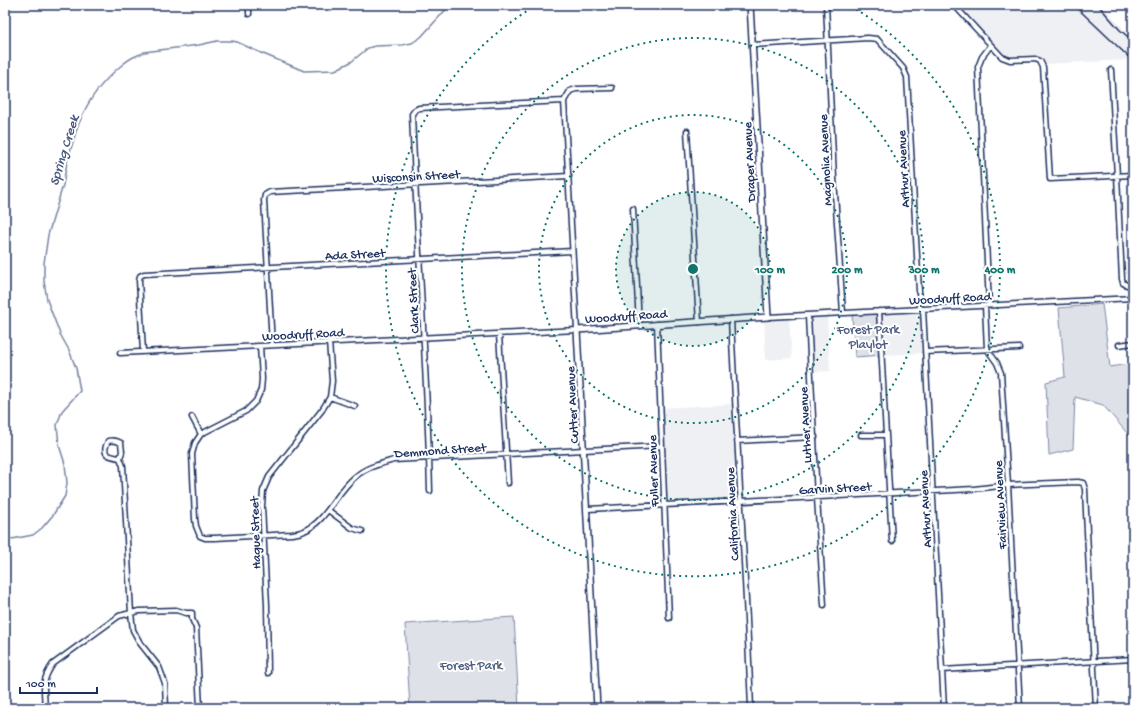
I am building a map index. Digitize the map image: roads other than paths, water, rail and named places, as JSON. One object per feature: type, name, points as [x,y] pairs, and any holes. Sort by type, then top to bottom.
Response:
[{"type":"street","points":[[249,5],[250,14]]},
{"type":"street","name":"Draper Avenue","points":[[750,5],[768,317]]},
{"type":"street","name":"Magnolia Avenue","points":[[826,5],[834,178],[843,313]]},
{"type":"street","points":[[954,5],[1002,57],[1010,60],[1035,59],[1040,61],[1043,66],[1050,179],[1133,175]]},
{"type":"street","name":"Arthur Avenue","points":[[828,40],[877,39],[903,68],[907,77],[925,352],[944,708]]},
{"type":"street","points":[[752,45],[828,40]]},
{"type":"street","points":[[987,349],[987,306],[978,68],[982,57],[991,45]]},
{"type":"street","points":[[1111,70],[1122,279],[1123,283],[1133,285]]},
{"type":"street","points":[[564,101],[570,91],[576,89],[612,88]]},
{"type":"street","name":"Clark Street","points":[[430,491],[424,337],[412,114],[419,108],[564,101]]},
{"type":"street","name":"Cutter Avenue","points":[[564,101],[588,509],[597,708]]},
{"type":"street","points":[[687,131],[699,322]]},
{"type":"street","name":"Wisconsin Street","points":[[267,268],[264,200],[265,195],[270,192],[569,176]]},
{"type":"street","points":[[633,209],[639,325]]},
{"type":"street","name":"Ada Street","points":[[143,352],[139,280],[140,276],[144,274],[572,252]]},
{"type":"street","points":[[267,268],[272,345]]},
{"type":"street","name":"Woodruff Road","points":[[120,354],[577,330],[731,319],[1133,298]]},
{"type":"street","points":[[879,311],[892,541]]},
{"type":"street","name":"Luther Avenue","points":[[808,316],[824,605]]},
{"type":"street","name":"California Avenue","points":[[731,319],[751,708]]},
{"type":"street","name":"Fuller Avenue","points":[[656,324],[669,618]]},
{"type":"street","points":[[499,334],[508,483]]},
{"type":"street","name":"Hague Street","points":[[268,673],[267,605],[262,506],[263,491],[269,477],[322,410],[330,397],[332,381],[329,342]]},
{"type":"street","points":[[1119,345],[1133,343]]},
{"type":"street","points":[[192,417],[201,434],[246,411],[256,401],[261,390],[262,379],[260,346]]},
{"type":"street","points":[[925,352],[1019,348]]},
{"type":"street","name":"Fairview Avenue","points":[[987,349],[997,363],[1001,373],[1020,708]]},
{"type":"street","points":[[330,397],[355,406]]},
{"type":"street","name":"Demmond Street","points":[[201,434],[195,443],[192,454],[194,519],[200,536],[206,538],[264,536],[292,534],[305,531],[316,524],[344,487],[355,477],[371,467],[394,460],[661,446]]},
{"type":"street","points":[[861,436],[886,435]]},
{"type":"street","points":[[737,440],[815,437]]},
{"type":"street","points":[[120,458],[108,455],[105,452],[105,447],[108,441],[113,440],[120,443],[122,452],[120,458],[124,466],[133,630],[140,643],[159,668],[164,683],[166,708]]},
{"type":"street","name":"Garvin Street","points":[[588,509],[933,492],[1008,485],[1082,483],[1085,489],[1093,661]]},
{"type":"street","points":[[328,510],[352,528],[362,530]]},
{"type":"street","points":[[45,708],[44,684],[46,673],[53,664],[118,616],[139,612],[176,610],[192,613],[192,619],[196,628],[200,708]]},
{"type":"street","points":[[942,670],[1133,659]]},
{"type":"street","points":[[1093,661],[1096,708]]},
{"type":"waterway","name":"Spring Creek","points":[[5,538],[12,539],[33,535],[42,528],[53,515],[65,496],[67,483],[65,464],[59,445],[57,425],[62,411],[80,391],[76,368],[69,350],[60,334],[47,300],[44,281],[44,263],[48,235],[63,185],[67,162],[78,125],[91,100],[100,87],[123,64],[131,58],[144,52],[199,45],[217,41],[237,42],[304,71],[335,70],[351,62],[368,48],[412,43],[421,37],[450,5]]},
{"type":"railway","points":[[1074,5],[1133,61]]},
{"type":"railway","points":[[1098,5],[1120,30],[1133,41]]},
{"type":"park label","name":"Forest Park Playlot","points":[[868,336]]},
{"type":"park label","name":"Forest Park","points":[[471,664]]}]
